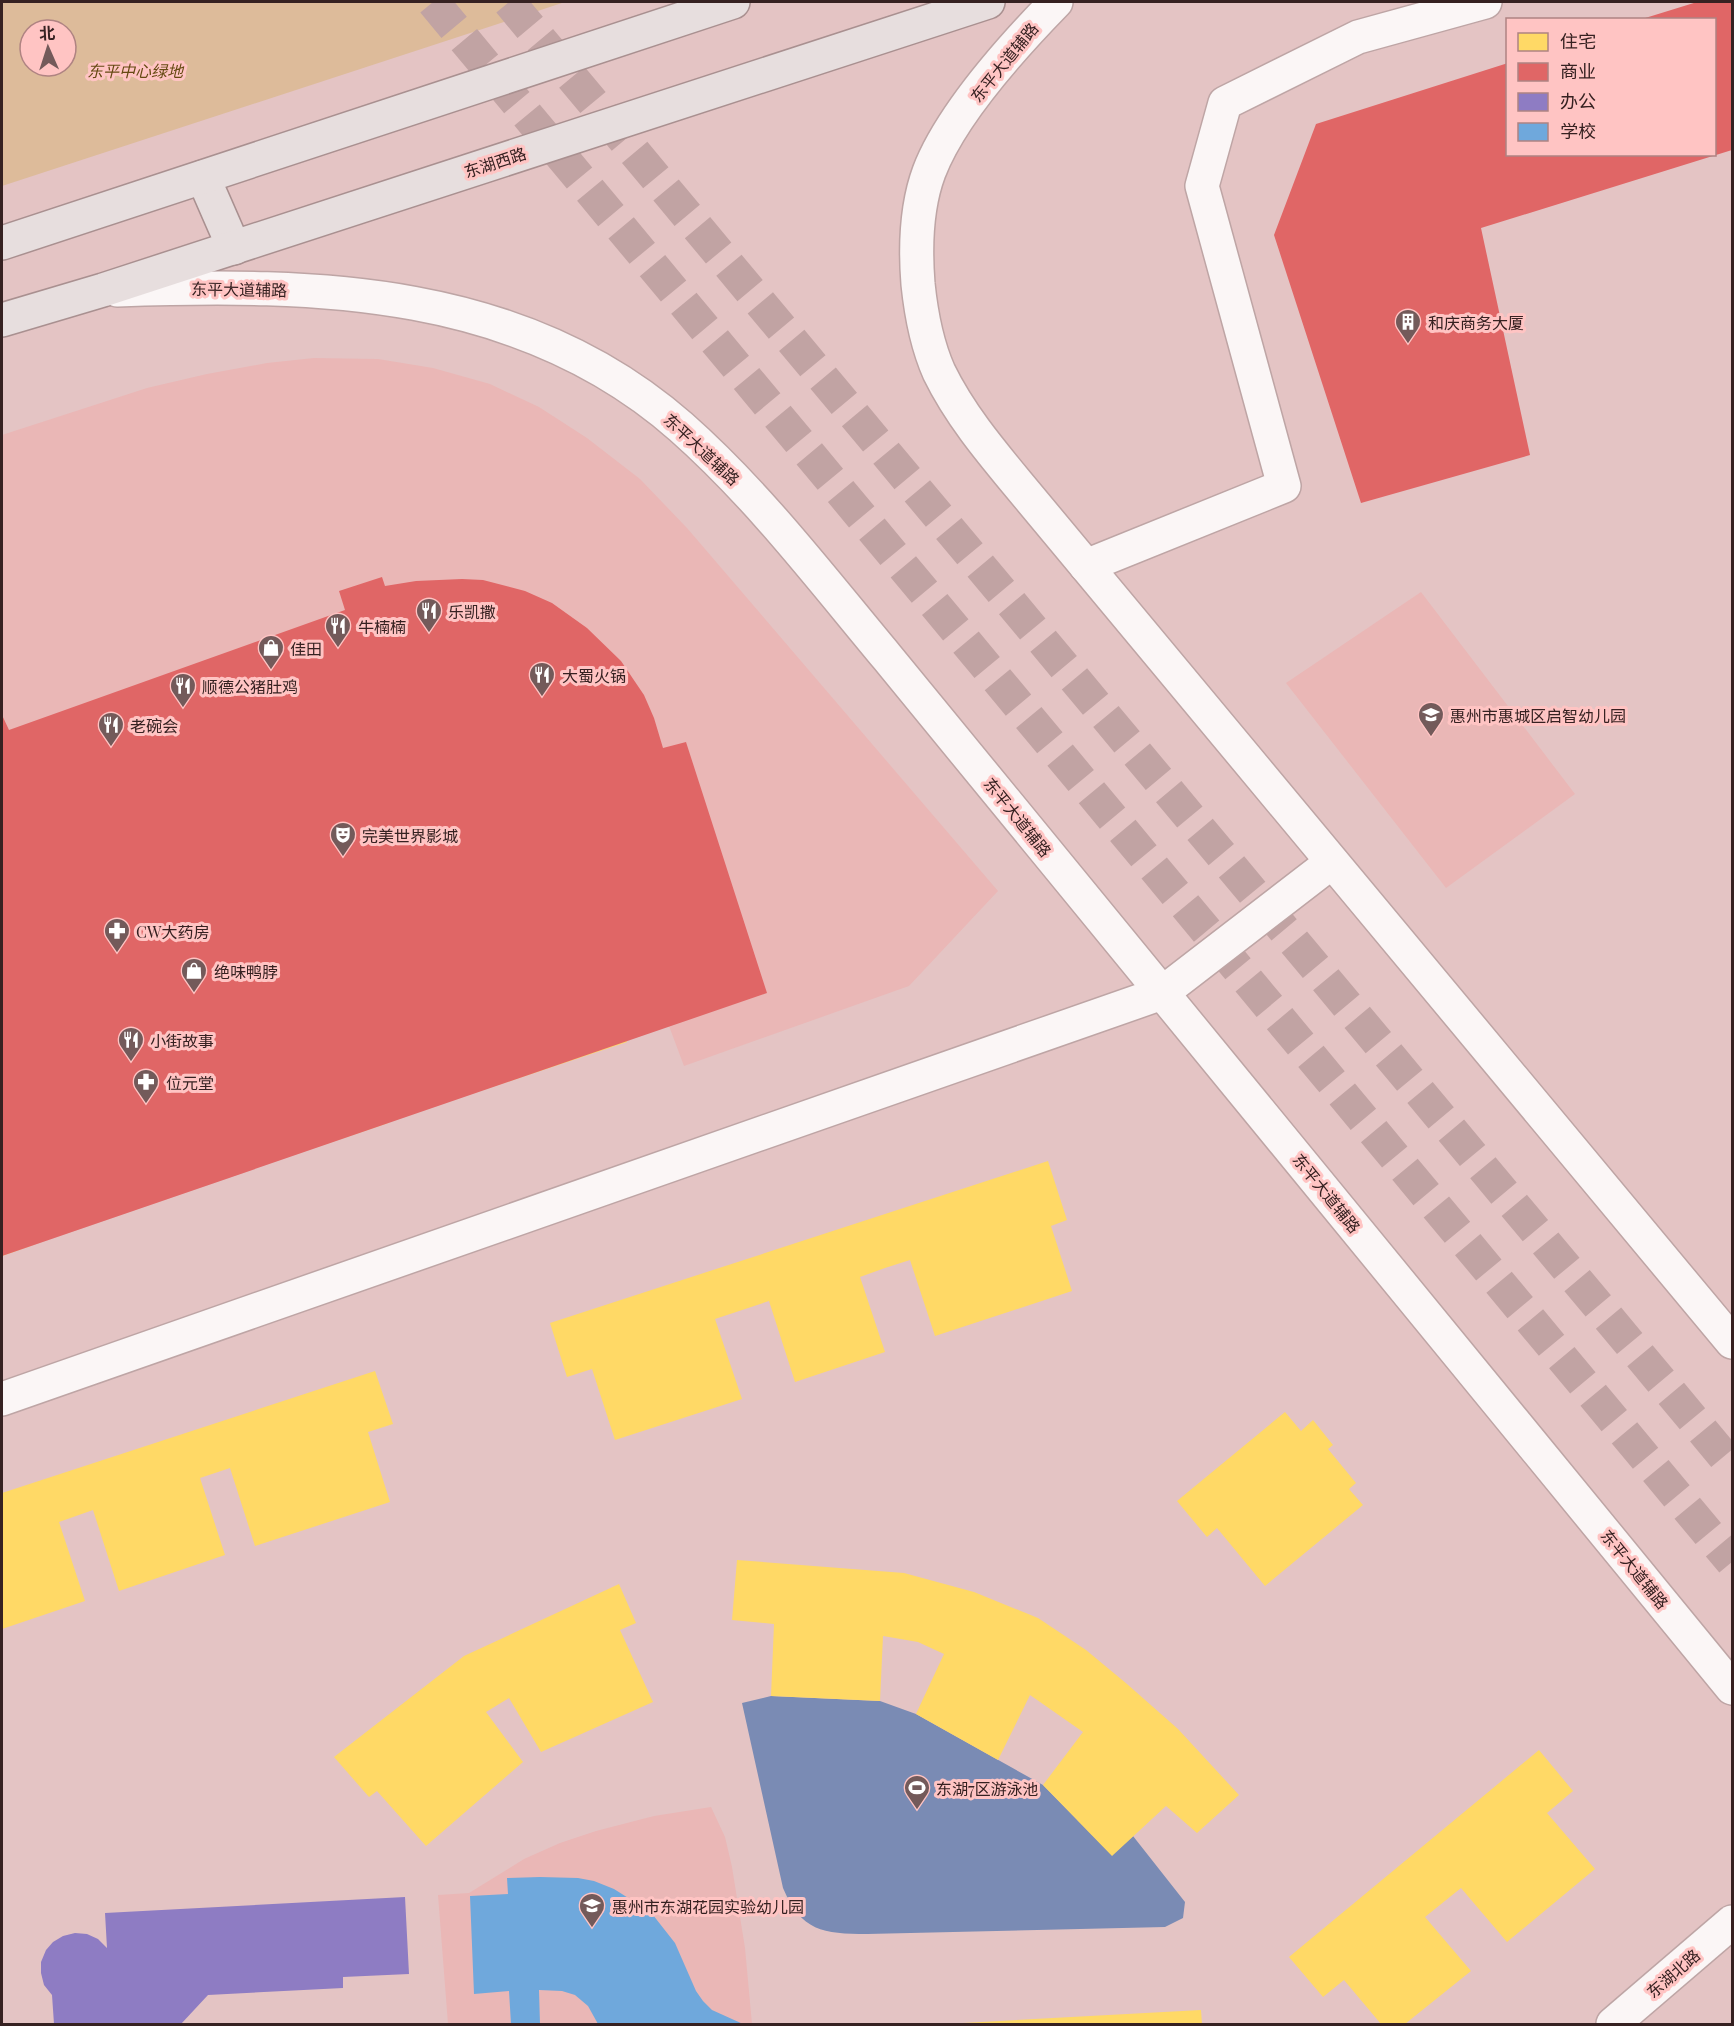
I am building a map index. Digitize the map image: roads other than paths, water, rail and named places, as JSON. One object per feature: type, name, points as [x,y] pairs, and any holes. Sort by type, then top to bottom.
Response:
[{"type":"main road","points":[[2,243],[734,2]]},
{"type":"main road","name":"东湖西路","points":[[2,320],[104,290],[988,2]]},
{"type":"main road","name":"东平大道辅路","points":[[1056,2],[984,84],[942,143],[929,172],[921,199],[916,257],[921,307],[938,370],[965,417],[992,452],[1732,1342]]},
{"type":"main road","points":[[1086,566],[1284,486],[1202,186],[1225,103],[1359,37],[1485,2]]},
{"type":"main road","points":[[203,177],[250,287]]},
{"type":"main road","name":"东平大道辅路","points":[[104,290],[250,287],[381,297],[422,304],[526,334],[569,353],[648,400],[711,455],[760,506],[1726,1673]]},
{"type":"main road","points":[[2,1399],[1162,993],[1332,862]]},
{"type":"main road","name":"东湖北路","points":[[1613,2025],[1732,1922]]},
{"type":"water","name":"东湖7区游泳池","points":[[771,1696],[880,1701],[916,1714],[1043,1785],[1112,1855],[1133,1836],[1185,1902],[1183,1918],[1165,1927],[867,1934],[838,1933],[815,1927],[798,1913],[783,1888],[742,1703]]},
{"type":"tunnel","points":[[433,2],[1732,1562]]},
{"type":"tunnel","points":[[509,2],[1732,1466]]},
{"type":"place","name":"和庆商务大厦","points":[[1408,345]]},
{"type":"place","name":"乐凯撒","points":[[429,634]]},
{"type":"place","name":"牛楠楠","points":[[338,649]]},
{"type":"place","name":"佳田","points":[[271,671]]},
{"type":"place","name":"大蜀火锅","points":[[542,698]]},
{"type":"place","name":"顺德公猪肚鸡","points":[[183,709]]},
{"type":"place","name":"惠州市惠城区启智幼儿园","points":[[1431,738]]},
{"type":"place","name":"老碗会","points":[[111,748]]},
{"type":"place","name":"完美世界影城","points":[[343,858]]},
{"type":"place","name":"CW大药房","points":[[117,954]]},
{"type":"place","name":"绝味鸭脖","points":[[194,994]]},
{"type":"place","name":"小街故事","points":[[131,1063]]},
{"type":"place","name":"位元堂","points":[[146,1105]]},
{"type":"place","name":"东湖7区游泳池","points":[[917,1811]]},
{"type":"place","name":"惠州市东湖花园实验幼儿园","points":[[592,1929]]},
{"type":"park label","name":"东平中心绿地","points":[[135,70]]}]
